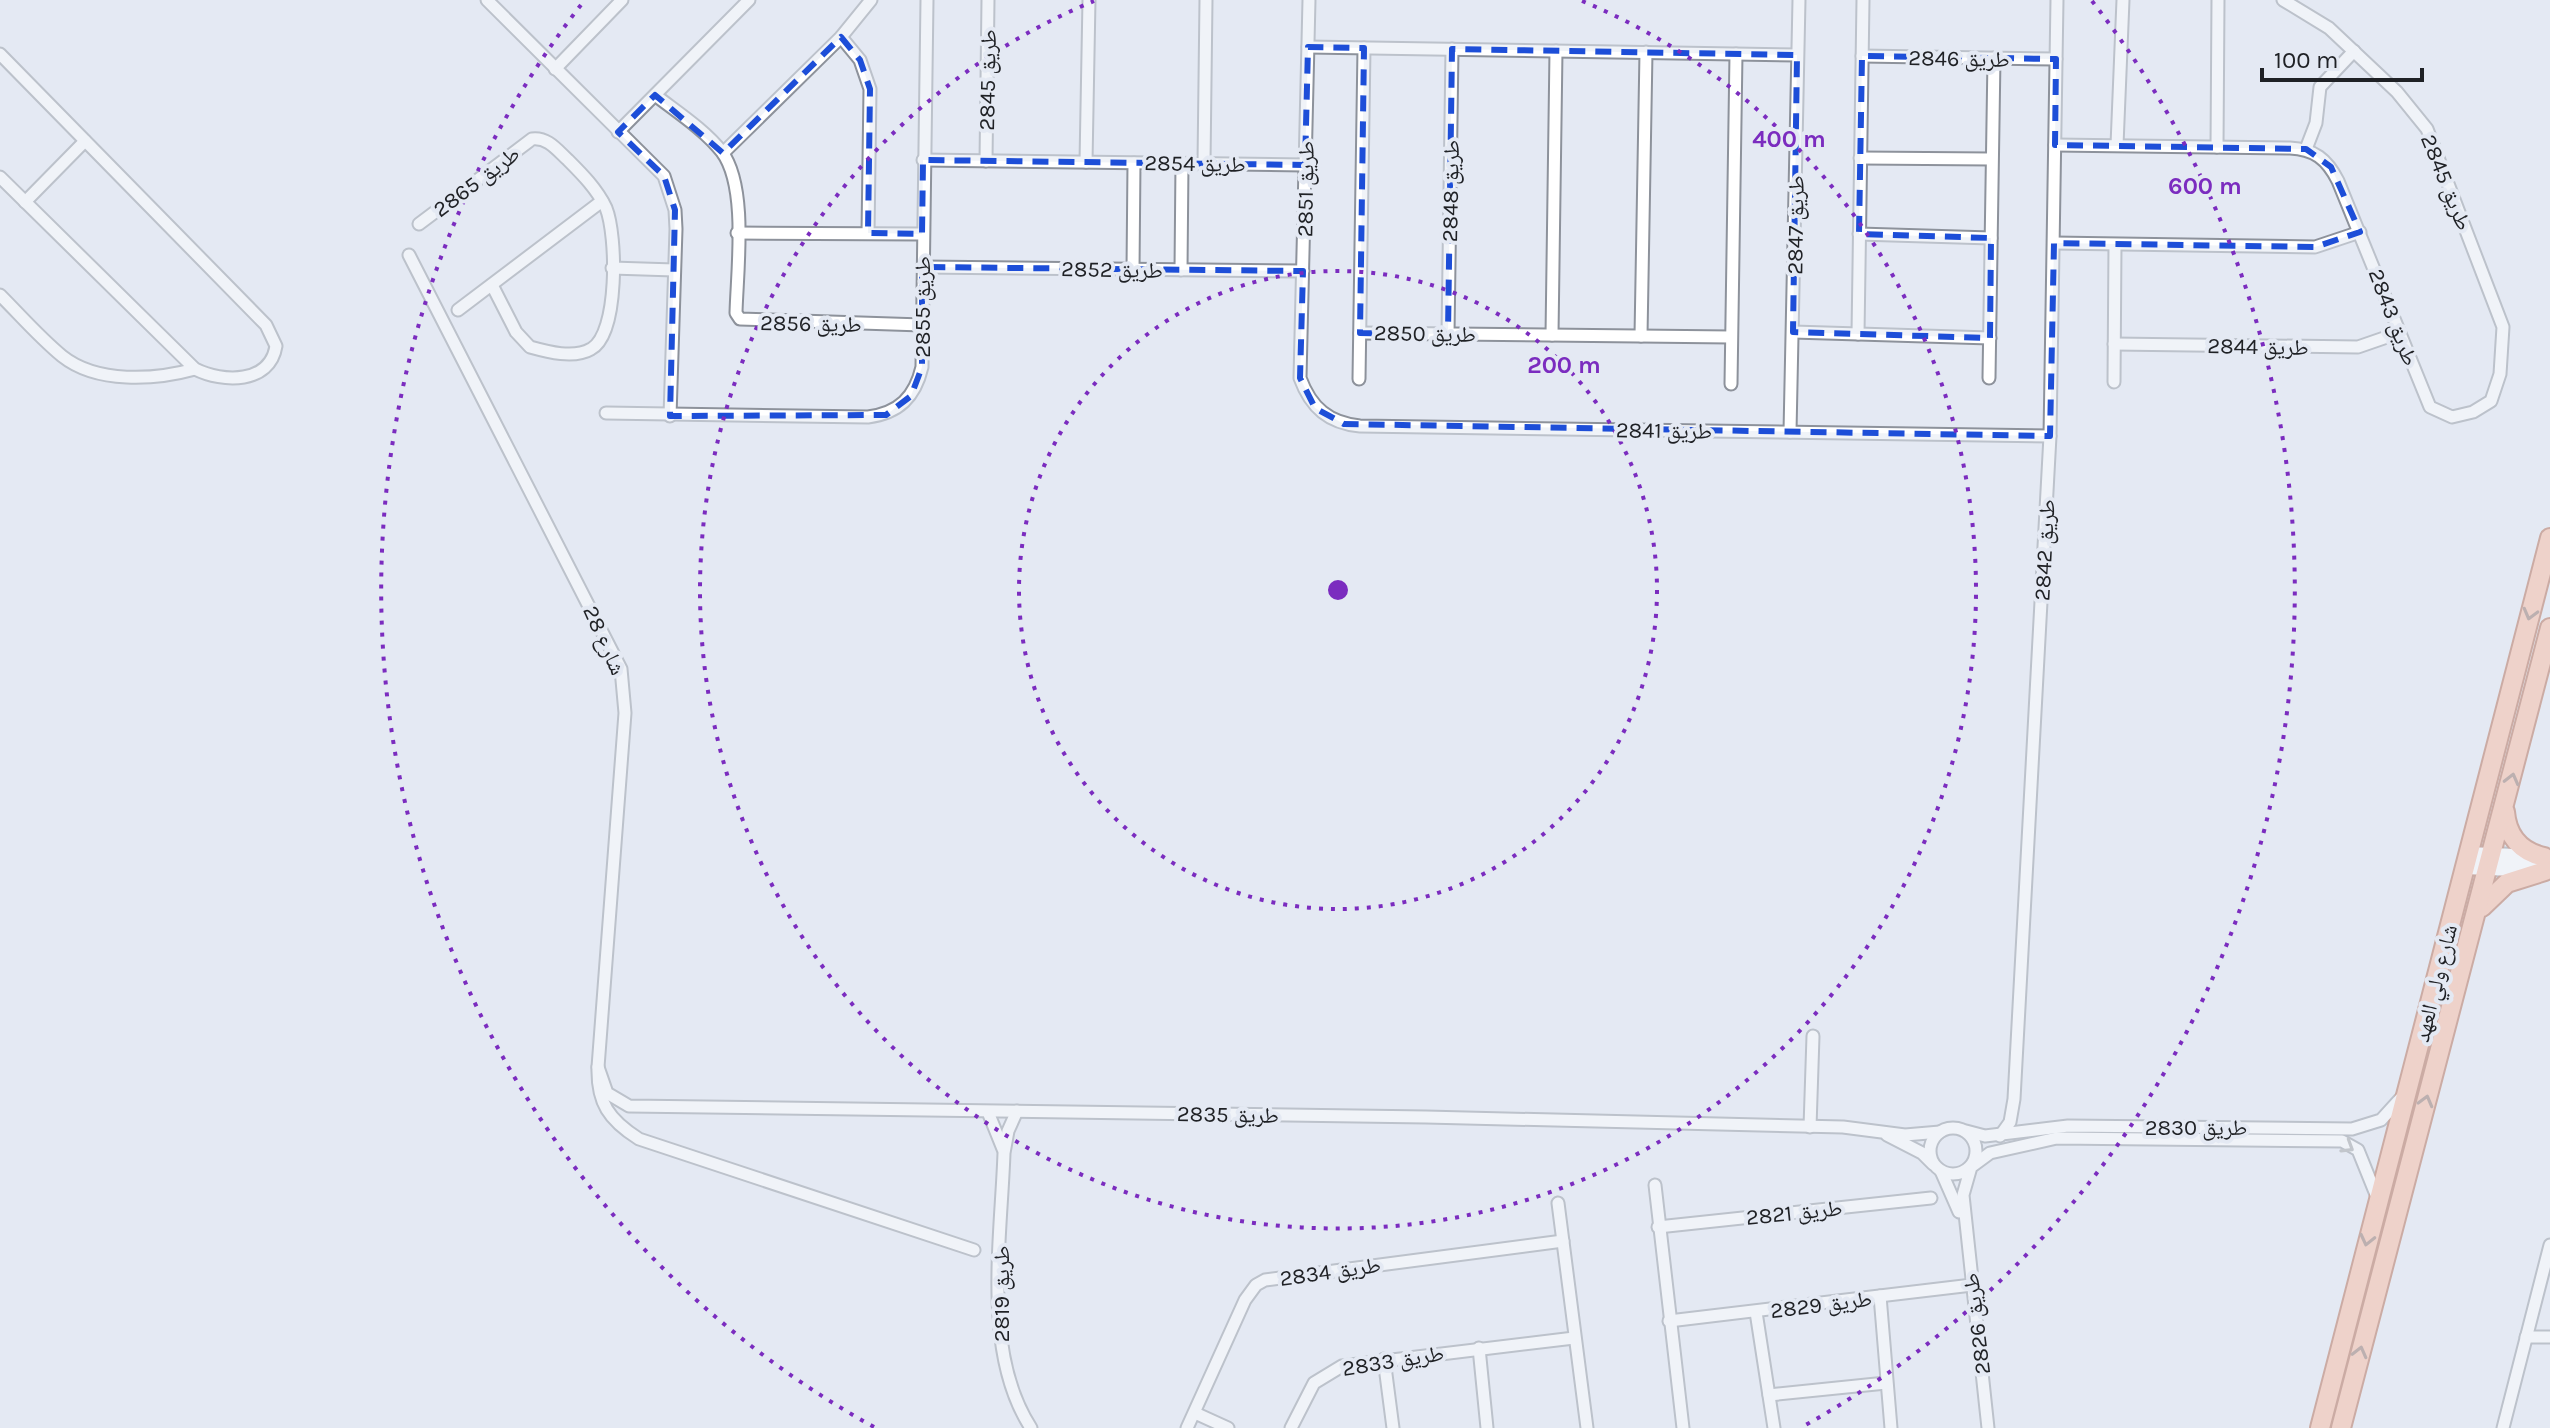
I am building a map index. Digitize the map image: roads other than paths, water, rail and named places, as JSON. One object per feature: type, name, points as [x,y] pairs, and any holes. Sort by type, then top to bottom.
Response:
[{"type":"main road","name":"شارع ولي العهد","points":[[2320,1428],[2550,538]]},
{"type":"main road","name":"شارع ولي العهد","points":[[2341,1428],[2402,1185],[2478,913],[2550,628]]},
{"type":"main road","points":[[2505,809],[2507,826],[2515,841],[2547,864]]},
{"type":"main road","points":[[2478,913],[2507,883],[2547,864]]},
{"type":"street","points":[[487,0],[664,176],[675,210],[670,416]]},
{"type":"street","points":[[555,69],[622,0]]},
{"type":"street","points":[[618,132],[749,0]]},
{"type":"street","points":[[655,95],[723,153],[841,37],[871,0]]},
{"type":"street","name":"طريق 2855","points":[[606,413],[670,416],[886,415],[911,396],[918,385],[922,367],[927,0]]},
{"type":"street","name":"طريق 2845","points":[[986,161],[988,0]]},
{"type":"street","points":[[1086,162],[1089,0]]},
{"type":"street","points":[[1204,163],[1206,0]]},
{"type":"street","name":"طريق 2851","points":[[1300,378],[1309,0]]},
{"type":"street","name":"طريق 2847","points":[[1790,432],[1798,0]]},
{"type":"street","points":[[1858,334],[1863,0]]},
{"type":"street","name":"طريق 2842","points":[[2000,1136],[2010,1122],[2014,1099],[2050,436],[2057,0]]},
{"type":"street","points":[[2117,145],[2123,0]]},
{"type":"street","points":[[2217,147],[2218,0]]},
{"type":"street","name":"طريق 2845","points":[[2283,0],[2313,16],[2354,51],[2397,92],[2427,129],[2501,318],[2504,338],[2500,374]]},
{"type":"street","points":[[841,37],[860,60],[870,89],[868,233]]},
{"type":"street","points":[[1308,47],[1797,55]]},
{"type":"street","name":"طريق 2850","points":[[1359,379],[1364,48]]},
{"type":"street","name":"طريق 2848","points":[[1448,334],[1452,49]]},
{"type":"street","points":[[1552,335],[1556,51]]},
{"type":"street","points":[[2055,145],[2306,149],[2316,123],[2320,87],[2354,51]]},
{"type":"street","points":[[1641,336],[1646,52]]},
{"type":"street","points":[[0,54],[273,334],[274,357],[259,373],[224,377],[195,369],[155,378],[103,373],[78,366],[62,356],[0,295]]},
{"type":"street","points":[[1731,384],[1736,54]]},
{"type":"street","name":"طريق 2846","points":[[1862,56],[2056,59]]},
{"type":"street","points":[[1989,378],[1994,58]]},
{"type":"street","name":"طريق 2865","points":[[419,224],[532,139],[540,138],[581,172],[602,201],[612,233],[608,328],[601,342],[583,353],[530,347],[516,332],[492,285]]},
{"type":"street","points":[[25,202],[85,141]]},
{"type":"street","name":"طريق 2843","points":[[2306,149],[2331,167],[2360,232],[2396,329],[2435,412],[2463,416],[2482,408],[2491,401],[2500,374]]},
{"type":"street","name":"طريق 2856","points":[[723,153],[737,193],[736,313],[740,319],[922,325]]},
{"type":"street","points":[[1860,158],[1991,159]]},
{"type":"street","name":"طريق 2854","points":[[923,160],[1305,165]]},
{"type":"street","points":[[1133,270],[1134,163]]},
{"type":"street","points":[[1181,270],[1182,163]]},
{"type":"street","points":[[0,177],[195,369]]},
{"type":"street","points":[[458,310],[602,201]]},
{"type":"street","points":[[2054,243],[2315,247],[2360,232]]},
{"type":"street","points":[[737,233],[922,234]]},
{"type":"street","points":[[1859,234],[1991,238]]},
{"type":"street","points":[[2114,382],[2115,245]]},
{"type":"street","name":"شارع 28","points":[[409,255],[621,669],[625,727],[598,1067],[602,1104],[616,1122],[639,1139],[974,1250]]},
{"type":"street","name":"طريق 2852","points":[[922,267],[1303,271]]},
{"type":"street","points":[[612,268],[674,270]]},
{"type":"street","name":"طريق 2844","points":[[2114,344],[2358,347],[2371,344],[2396,329]]},
{"type":"street","points":[[1793,332],[1990,338]]},
{"type":"street","name":"طريق 2850","points":[[1360,333],[1731,337]]},
{"type":"street","name":"طريق 2841","points":[[1300,378],[1315,408],[1328,418],[1352,425],[2050,436]]},
{"type":"street","points":[[2466,860],[2547,864]]},
{"type":"street","points":[[1810,1127],[1813,1036]]},
{"type":"street","name":"طريق 2835","points":[[598,1067],[607,1093],[629,1106],[1810,1127],[1905,1135],[1940,1132]]},
{"type":"street","name":"طريق 2830","points":[[1971,1167],[1990,1153],[2025,1137],[2068,1126],[2352,1129],[2387,1116],[2409,1085]]},
{"type":"street","name":"طريق 2842","points":[[2014,1099],[2025,1137]]},
{"type":"street","name":"طريق 2819","points":[[1017,1111],[1008,1131],[1004,1153],[1001,1355],[1008,1385],[1031,1428]]},
{"type":"street","name":"طريق 2819","points":[[988,1112],[1004,1153]]},
{"type":"street","points":[[1953,1128],[1966,1131],[1977,1148],[1971,1167],[1954,1175],[1938,1169],[1930,1148],[1940,1132],[1953,1128]]},
{"type":"street","name":"طريق 2835","points":[[1879,1131],[1922,1153],[1938,1169]]},
{"type":"street","name":"طريق 2830","points":[[1966,1131],[2025,1137],[2342,1141],[2358,1150],[2377,1199]]},
{"type":"street","name":"طريق 2826","points":[[1971,1167],[1965,1179],[1963,1219],[1988,1428]]},
{"type":"street","name":"طريق 2826","points":[[1938,1169],[1963,1219]]},
{"type":"street","points":[[1655,1185],[1683,1428]]},
{"type":"street","name":"طريق 2821","points":[[1658,1227],[1931,1198]]},
{"type":"street","points":[[1558,1203],[1587,1428]]},
{"type":"street","name":"طريق 2834","points":[[1187,1428],[1245,1300],[1256,1285],[1265,1280],[1563,1241]]},
{"type":"street","points":[[2503,1428],[2550,1245]]},
{"type":"street","name":"طريق 2829","points":[[1669,1321],[1972,1285]]},
{"type":"street","points":[[1880,1296],[1891,1428]]},
{"type":"street","points":[[1756,1312],[1774,1428]]},
{"type":"street","points":[[2526,1337],[2550,1337]]},
{"type":"street","name":"طريق 2833","points":[[1291,1428],[1314,1383],[1342,1366],[1574,1338]]},
{"type":"street","points":[[1479,1348],[1487,1428]]},
{"type":"street","points":[[1384,1359],[1393,1428]]},
{"type":"street","points":[[1769,1395],[1886,1383]]},
{"type":"street","points":[[1195,1413],[1228,1428]]}]
